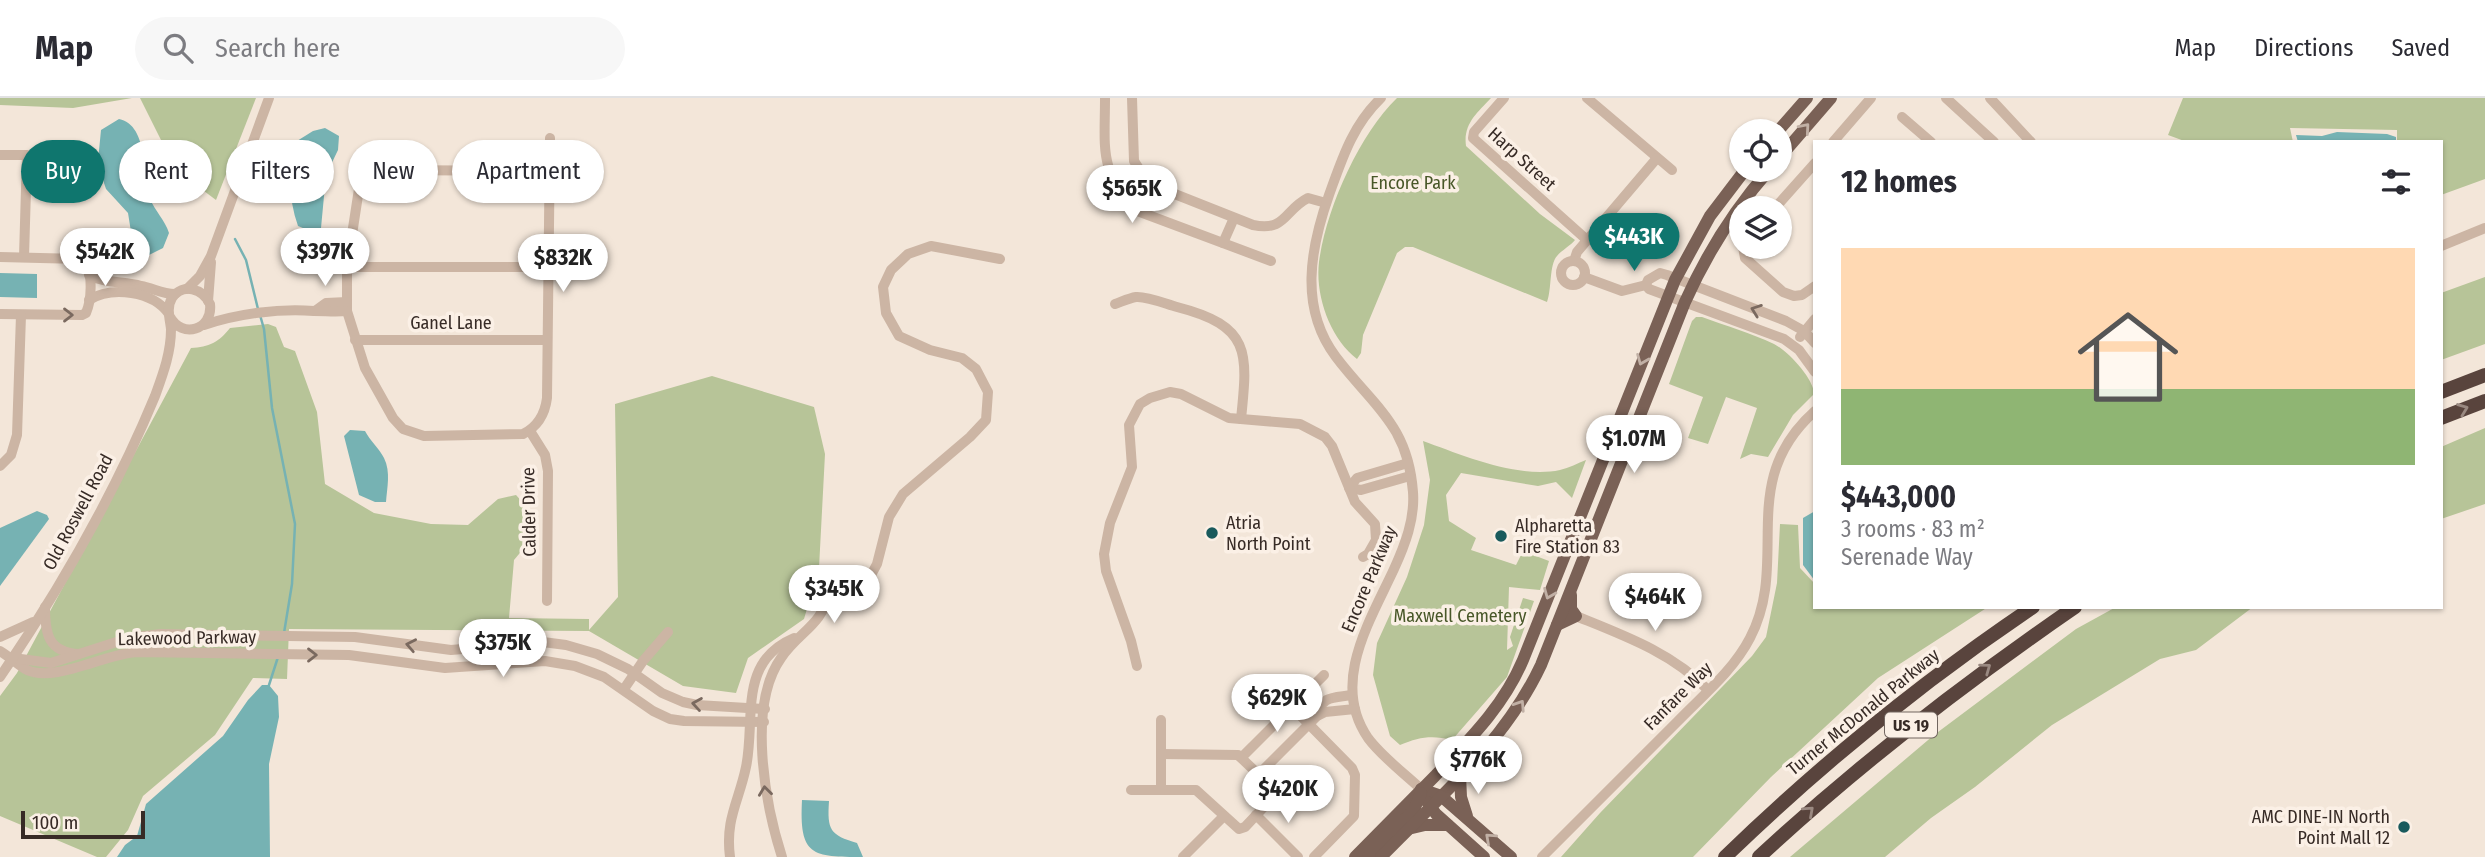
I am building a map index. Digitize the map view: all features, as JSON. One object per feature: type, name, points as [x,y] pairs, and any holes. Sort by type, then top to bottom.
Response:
[{"type":"highway","points":[[2443,391],[2485,375]]},
{"type":"highway","points":[[2443,417],[2485,401]]},
{"type":"highway","name":"Turner McDonald Parkway","points":[[1725,857],[1869,728],[2030,609]]},
{"type":"highway","name":"US 19","points":[[1759,857],[1891,741],[1965,684],[2072,609]]},
{"type":"main road","points":[[1789,119],[1807,98]]},
{"type":"main road","points":[[1792,143],[1831,98]]},
{"type":"main road","points":[[1355,857],[1487,720],[1516,677],[1675,280],[1704,225],[1736,182]]},
{"type":"main road","points":[[1381,857],[1493,742],[1519,706],[1541,665],[1692,286],[1710,248],[1758,182]]},
{"type":"main road","points":[[1556,625],[1576,616],[1571,609],[1572,585]]},
{"type":"main road","points":[[1460,775],[1461,797],[1469,820]]},
{"type":"main road","points":[[1421,789],[1441,796],[1510,857]]},
{"type":"main road","points":[[1368,857],[1414,810],[1421,789]]},
{"type":"main road","name":"Encore Parkway","points":[[1421,789],[1429,807],[1484,857]]},
{"type":"main road","points":[[1408,829],[1448,825]]},
{"type":"street","points":[[89,275],[100,280],[138,285],[162,293],[175,294],[187,289],[200,276],[211,256],[269,98]]},
{"type":"street","points":[[1105,98],[1105,157],[1116,186],[1126,199],[1140,212],[1271,261]]},
{"type":"street","points":[[1132,98],[1134,161],[1152,186],[1266,228],[1287,218],[1300,202],[1308,198],[1326,203]]},
{"type":"street","name":"Encore Parkway","points":[[1381,98],[1365,114],[1350,138],[1318,227],[1310,272],[1316,317],[1335,356],[1394,426],[1408,463],[1413,494],[1411,521],[1405,545],[1359,648],[1350,684],[1360,724],[1369,739],[1421,789]]},
{"type":"street","name":"Harp Street","points":[[1504,98],[1474,132],[1473,138],[1587,240]]},
{"type":"street","points":[[1587,98],[1672,170]]},
{"type":"street","points":[[1835,140],[1871,98]]},
{"type":"street","points":[[1946,98],[1992,140]]},
{"type":"street","points":[[1990,98],[2029,140]]},
{"type":"street","points":[[1902,117],[1929,140]]},
{"type":"street","points":[[0,155],[27,155],[24,257]]},
{"type":"street","points":[[1574,261],[1577,252],[1657,158]]},
{"type":"street","points":[[1786,196],[1813,165]]},
{"type":"street","points":[[452,170],[374,170],[364,172],[358,181],[347,267],[347,307],[355,340],[370,380],[393,418],[410,433],[424,436],[515,435],[530,431],[539,419],[546,404],[549,203]]},
{"type":"street","points":[[1223,243],[1234,218]]},
{"type":"street","points":[[2443,245],[2485,229]]},
{"type":"street","points":[[782,857],[766,798],[764,722],[772,673],[783,654],[822,613],[830,590],[852,593],[863,590],[877,564],[888,517],[903,494],[986,420],[988,391],[976,369],[962,358],[930,350],[899,336],[886,313],[883,287],[891,270],[908,254],[931,246],[1000,259]]},
{"type":"street","points":[[204,325],[210,315],[211,256]]},
{"type":"street","points":[[0,257],[80,259],[87,264],[89,275],[86,313],[78,316],[0,314]]},
{"type":"street","points":[[1746,259],[1783,292],[1794,296],[1802,295],[1813,287]]},
{"type":"street","points":[[1584,274],[1580,282],[1573,285],[1563,280],[1562,269],[1567,263],[1574,261],[1581,265],[1584,274],[1622,291],[1646,285],[1653,276],[1660,273],[1786,321],[1804,331],[1813,341]]},
{"type":"street","points":[[347,267],[548,267]]},
{"type":"street","points":[[1646,285],[1649,289],[1775,335],[1794,345],[1813,369]]},
{"type":"street","points":[[187,289],[202,292],[219,311],[238,316]]},
{"type":"street","points":[[89,300],[105,294],[138,295],[153,300],[178,327],[192,330]]},
{"type":"street","name":"Old Roswell Road","points":[[0,677],[45,607],[115,482],[143,423],[169,355],[169,303],[175,294]]},
{"type":"street","points":[[1115,304],[1137,296],[1198,312],[1226,326],[1240,346],[1244,359],[1241,419]]},
{"type":"street","name":"Old Roswell Road","points":[[169,355],[192,330],[204,325],[238,316],[316,311],[326,303],[347,307]]},
{"type":"street","points":[[0,466],[11,455],[18,435],[21,315]]},
{"type":"street","points":[[1794,345],[1813,321]]},
{"type":"street","name":"Ganel Lane","points":[[355,340],[547,340]]},
{"type":"street","points":[[1137,666],[1106,571],[1104,554],[1110,523],[1132,467],[1128,440],[1132,414],[1140,404],[1150,398],[1170,392],[1193,398],[1220,415],[1300,424],[1316,430],[1332,446],[1360,510],[1375,524],[1373,548],[1363,557]]},
{"type":"street","name":"Fanfare Way","points":[[1542,857],[1740,655],[1757,623],[1764,595],[1768,501],[1773,476],[1793,435],[1813,413]]},
{"type":"street","name":"Calder Drive","points":[[530,431],[545,455],[548,471],[547,601]]},
{"type":"street","points":[[1349,488],[1357,478],[1408,463]]},
{"type":"street","points":[[1381,471],[1385,482]]},
{"type":"street","points":[[1349,488],[1361,490],[1410,475]]},
{"type":"street","points":[[45,607],[47,634],[52,644],[65,652],[82,654]]},
{"type":"street","points":[[1576,616],[1628,637],[1676,663],[1708,690]]},
{"type":"street","points":[[0,637],[38,618]]},
{"type":"street","points":[[624,689],[668,632]]},
{"type":"street","name":"Lakewood Parkway","points":[[13,658],[46,664],[129,638],[161,634],[355,637],[451,650],[543,642],[597,653],[634,673],[662,693],[683,702],[765,709]]},
{"type":"street","points":[[730,857],[730,827],[733,807],[746,767],[755,679],[775,650],[790,639],[800,636]]},
{"type":"street","points":[[0,652],[13,658]]},
{"type":"street","name":"Lakewood Parkway","points":[[13,658],[26,669],[47,674],[113,655],[138,652],[349,655],[445,668],[545,661],[590,670],[670,719],[764,722]]},
{"type":"street","points":[[1242,757],[1324,676]]},
{"type":"street","points":[[1313,720],[1320,705],[1327,699],[1352,695]]},
{"type":"street","points":[[1292,707],[1313,720],[1355,775],[1354,816],[1314,857]]},
{"type":"street","points":[[1259,774],[1313,720],[1325,712],[1355,709]]},
{"type":"street","points":[[1161,720],[1161,790]]},
{"type":"street","points":[[1131,790],[1196,790],[1236,828],[1242,829],[1276,794],[1242,757],[1161,754]]},
{"type":"street","points":[[1183,857],[1224,816]]},
{"type":"street","points":[[1256,816],[1298,857]]},
{"type":"green space","points":[[0,98],[132,98],[73,108],[0,105]]},
{"type":"green space","points":[[140,98],[256,98],[240,140],[226,140],[226,174],[216,200],[212,197],[212,140],[161,140]]},
{"type":"green space","name":"Encore Park","points":[[1397,98],[1491,98],[1469,125],[1466,146],[1540,214],[1575,240],[1554,260],[1547,302],[1413,247],[1405,247],[1397,253],[1363,335],[1361,353],[1357,359],[1339,340],[1326,315],[1319,289],[1319,262],[1329,219],[1346,174],[1370,132]]},
{"type":"green space","points":[[2183,98],[2485,98],[2485,179],[2443,194],[2443,140],[2397,140],[2397,130],[2290,128],[2293,140],[2182,140],[2168,135]]},
{"type":"green space","points":[[2485,277],[2485,344],[2443,359],[2443,292]]},
{"type":"green space","points":[[1696,317],[1702,317],[1774,344],[1793,359],[1810,381],[1813,395],[1793,415],[1768,457],[1751,454],[1740,459],[1757,408],[1726,397],[1708,444],[1688,438],[1703,397],[1669,384],[1692,321]]},
{"type":"green space","points":[[268,324],[276,327],[284,347],[295,351],[317,412],[325,484],[374,513],[431,524],[468,525],[498,499],[516,495],[534,515],[534,536],[514,560],[509,618],[589,619],[589,630],[618,597],[615,404],[712,376],[814,407],[825,454],[819,568],[804,619],[748,658],[736,693],[683,686],[589,631],[289,629],[287,679],[253,678],[215,735],[143,796],[128,830],[106,857],[97,857],[0,816],[0,696],[17,673],[191,348],[213,343],[230,328]]},
{"type":"green space","points":[[2485,428],[2485,504],[2443,518],[2443,446]]},
{"type":"green space","name":"Maxwell Cemetery","points":[[1423,441],[1472,459],[1526,471],[1560,470],[1586,460],[1572,498],[1556,482],[1538,486],[1461,473],[1446,495],[1449,521],[1476,538],[1471,550],[1516,565],[1523,551],[1549,561],[1540,590],[1509,587],[1507,650],[1513,646],[1510,637],[1523,598],[1534,601],[1507,677],[1452,740],[1426,738],[1400,745],[1390,736],[1373,675],[1377,643],[1407,577],[1424,525],[1430,480]]},
{"type":"green space","points":[[1780,524],[1798,525],[1800,568],[1813,582],[1813,609],[1985,609],[1878,678],[1771,777],[1693,857],[1561,857],[1752,656],[1766,637],[1777,583]]},
{"type":"green space","points":[[2112,609],[2250,609],[2196,650],[2160,659],[2052,725],[1885,857],[1790,857],[1934,735],[2076,629]]},
{"type":"water","points":[[119,119],[136,131],[139,140],[119,140],[119,203],[152,203],[165,224],[169,233],[163,248],[149,255],[132,238],[128,213],[106,189],[105,140],[100,140],[101,130]]},
{"type":"water","points":[[325,128],[339,136],[334,158],[334,140],[299,140],[313,131]]},
{"type":"water","points":[[2337,132],[2387,134],[2396,137],[2396,140],[2297,140],[2296,135],[2322,136]]},
{"type":"water","points":[[293,203],[323,203],[321,228],[310,231],[298,226]]},
{"type":"water","points":[[0,273],[37,274],[37,298],[0,297]]},
{"type":"water","points":[[350,430],[365,431],[384,458],[388,474],[386,502],[375,502],[359,495],[344,436]]},
{"type":"water","points":[[37,511],[47,515],[49,519],[0,586],[0,528]]},
{"type":"water","points":[[1813,512],[1813,578],[1803,565],[1803,518]]},
{"type":"water","points":[[262,685],[269,685],[278,696],[279,717],[269,764],[270,857],[117,857],[125,845],[137,836],[146,804],[223,736]]},
{"type":"water","points":[[802,800],[829,801],[832,830],[857,843],[863,857],[832,856],[812,850],[803,833]]},
{"type":"waterway","points":[[235,239],[246,260],[258,309]]},
{"type":"waterway","points":[[260,315],[264,329],[272,408],[295,524],[292,584],[284,633]]},
{"type":"waterway","points":[[269,685],[278,657]]},
{"type":"place","name":"Atria North Point","points":[[1212,533]]},
{"type":"place","name":"Alpharetta Fire Station 83","points":[[1501,536]]},
{"type":"place","name":"AMC DINE-IN North Point Mall 12","points":[[2404,827]]}]
